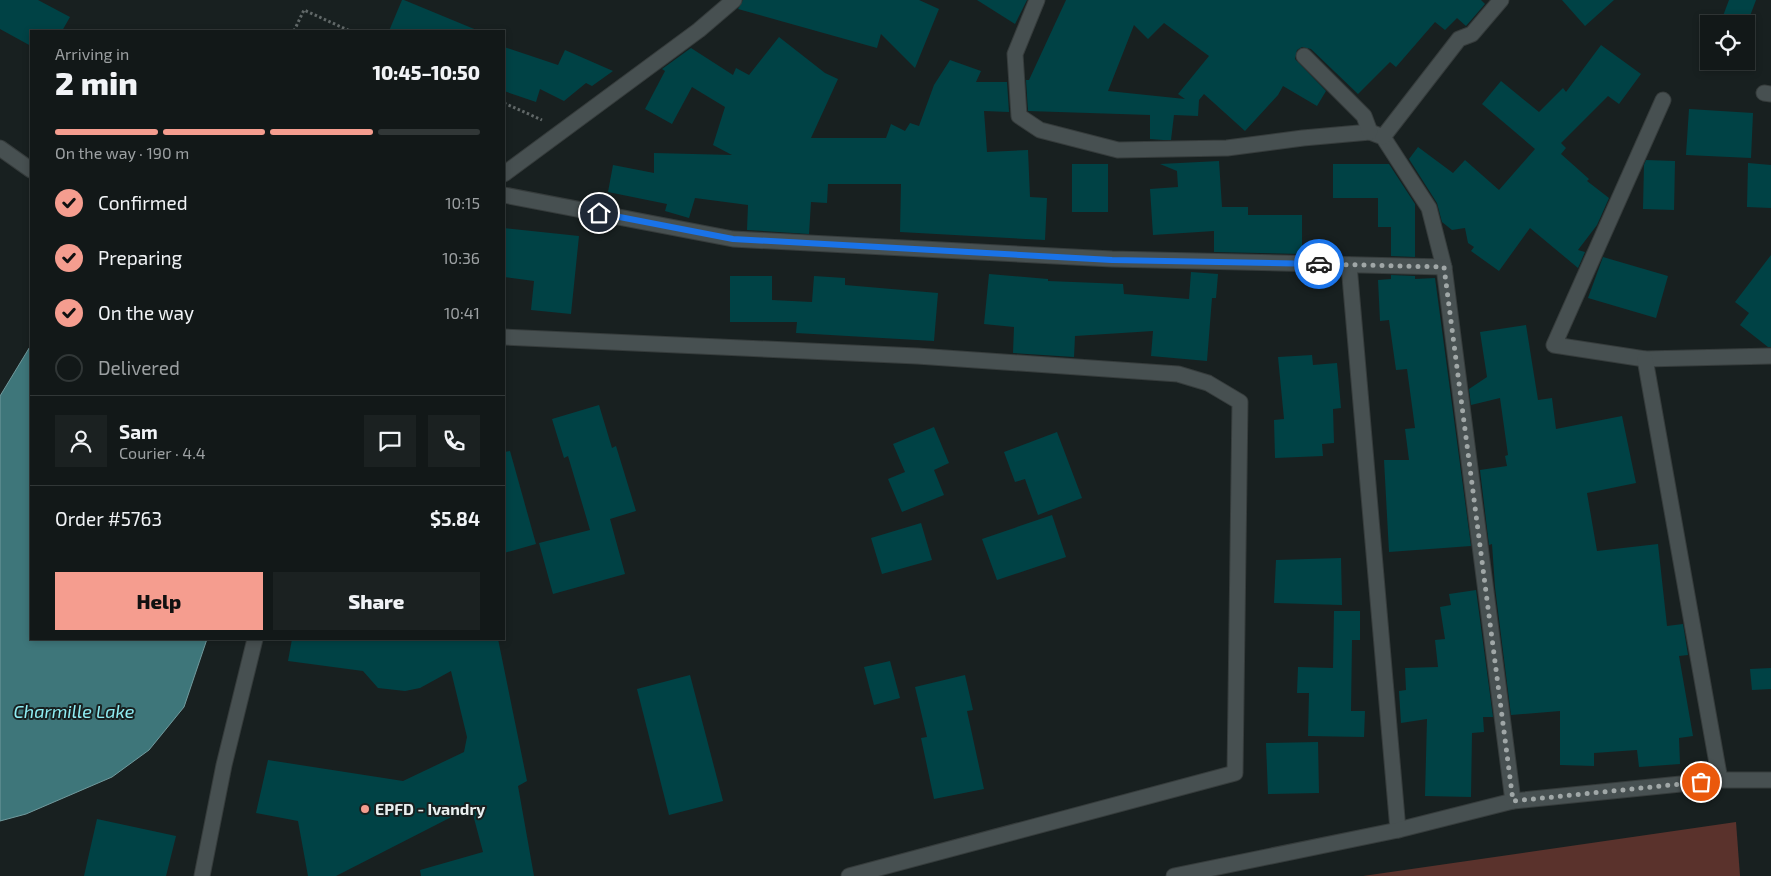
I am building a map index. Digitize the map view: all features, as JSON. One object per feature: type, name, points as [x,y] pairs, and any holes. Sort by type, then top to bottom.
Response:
[{"type":"street","points":[[505,173],[699,30],[734,0]]},
{"type":"street","points":[[1037,0],[1015,54],[1018,116],[1040,130],[1118,150],[1227,148],[1303,138],[1377,135],[1459,39],[1472,34],[1501,0]]},
{"type":"street","points":[[1304,56],[1364,116],[1429,208],[1444,267],[1513,801]]},
{"type":"street","points":[[1663,100],[1554,345],[1645,359],[1771,356]]},
{"type":"street","points":[[0,148],[30,169]]},
{"type":"street","points":[[505,195],[733,239],[1112,260],[1444,267]]},
{"type":"street","points":[[1350,265],[1398,830]]},
{"type":"street","points":[[505,337],[917,356],[1178,374],[1208,384],[1240,402],[1235,773],[849,876]]},
{"type":"street","points":[[1645,359],[1720,780]]},
{"type":"street","points":[[202,876],[224,765],[254,640]]},
{"type":"street","points":[[1174,876],[1398,830],[1513,801],[1720,780],[1771,780]]},
{"type":"path","points":[[294,30],[304,10],[348,30]]},
{"type":"path","points":[[505,102],[562,130]]},
{"type":"shaded area","points":[[1736,822],[1740,876],[1363,876]]},
{"type":"water","name":"Charmille Lake","points":[[30,347],[30,640],[207,640],[184,707],[149,750],[112,777],[26,814],[0,821],[0,396]]},
{"type":"building","points":[[0,0],[38,0],[70,17],[63,30],[30,30],[30,45],[0,29]]},
{"type":"building","points":[[402,0],[404,0],[477,30],[389,30]]},
{"type":"building","points":[[743,0],[919,0],[939,9],[915,68],[881,34],[877,48],[738,9]]},
{"type":"building","points":[[977,0],[1027,0],[1015,24]]},
{"type":"building","points":[[1066,0],[1481,0],[1485,4],[1466,26],[1457,18],[1445,30],[1435,22],[1396,67],[1390,62],[1358,94],[1311,49],[1302,47],[1297,50],[1295,59],[1326,91],[1317,106],[1283,86],[1278,95],[1245,131],[1204,94],[1199,100],[1198,116],[1174,115],[1171,140],[1150,139],[1150,115],[1028,111],[1026,80],[1029,80]],"holes":[[[1164,23],[1209,56],[1178,94],[1185,99],[1108,91],[1134,25],[1148,39]]]},
{"type":"building","points":[[1562,0],[1614,0],[1585,26]]},
{"type":"building","points":[[1729,0],[1756,0],[1750,15],[1723,15]]},
{"type":"building","points":[[779,37],[825,73],[838,79],[811,138],[886,138],[891,124],[905,131],[910,123],[919,126],[934,85],[950,60],[981,71],[976,82],[1007,82],[1009,112],[984,111],[987,152],[1028,150],[1030,197],[1047,198],[1045,240],[900,232],[901,184],[828,184],[827,203],[811,202],[809,234],[747,230],[748,205],[695,198],[689,218],[665,211],[667,204],[608,192],[613,165],[654,173],[654,153],[732,155],[713,145],[725,107],[692,87],[672,124],[645,109],[665,71],[662,69],[691,48],[733,75],[736,68],[749,75]]},
{"type":"building","points":[[1601,45],[1641,74],[1619,104],[1608,96],[1561,143],[1566,148],[1561,154],[1589,179],[1587,181],[1609,198],[1597,225],[1578,250],[1585,252],[1578,268],[1530,228],[1499,271],[1471,251],[1474,247],[1468,243],[1465,228],[1452,230],[1442,222],[1437,203],[1409,159],[1418,147],[1453,173],[1465,160],[1499,190],[1535,149],[1482,104],[1501,81],[1539,112],[1563,88],[1566,92]]},
{"type":"building","points":[[505,47],[558,65],[565,50],[613,71],[592,86],[586,83],[564,101],[540,89],[536,102],[505,91]]},
{"type":"building","points":[[1689,109],[1753,113],[1751,158],[1686,155]]},
{"type":"building","points":[[1646,160],[1675,161],[1674,210],[1643,209],[1644,165]]},
{"type":"building","points":[[1219,161],[1222,207],[1248,207],[1248,215],[1302,215],[1302,254],[1214,252],[1214,231],[1153,235],[1150,189],[1178,187],[1177,171],[1160,164]]},
{"type":"building","points":[[1748,163],[1771,165],[1771,208],[1747,207]]},
{"type":"building","points":[[1072,164],[1108,164],[1108,212],[1072,212]]},
{"type":"building","points":[[1333,164],[1389,164],[1415,204],[1415,257],[1391,256],[1391,227],[1378,227],[1378,198],[1333,198]]},
{"type":"building","points":[[505,228],[579,236],[571,314],[531,310],[534,281],[505,277]]},
{"type":"building","points":[[1771,255],[1771,347],[1768,347],[1740,325],[1749,313],[1735,302]]},
{"type":"building","points":[[1603,257],[1668,276],[1656,318],[1588,298]]},
{"type":"building","points":[[1191,272],[1218,274],[1216,298],[1212,298],[1207,361],[1151,356],[1153,331],[1075,336],[1074,357],[1013,353],[1014,327],[984,324],[989,274],[1048,279],[1048,281],[1123,284],[1124,294],[1189,299]]},
{"type":"building","points":[[1391,275],[1415,276],[1415,279],[1435,278],[1471,546],[1389,552],[1384,460],[1409,460],[1405,429],[1415,428],[1407,369],[1396,370],[1389,320],[1380,321],[1378,280],[1391,279]]},
{"type":"building","points":[[730,276],[772,276],[772,300],[812,302],[814,276],[845,278],[845,285],[938,293],[934,341],[796,333],[797,322],[730,322]]},
{"type":"building","points":[[1526,325],[1538,400],[1552,398],[1556,429],[1622,416],[1636,483],[1587,493],[1597,551],[1658,544],[1667,626],[1683,624],[1688,655],[1679,656],[1693,736],[1679,738],[1680,764],[1639,767],[1637,750],[1594,753],[1594,766],[1560,765],[1560,711],[1511,715],[1495,587],[1492,544],[1489,545],[1480,470],[1507,466],[1505,456],[1508,455],[1500,398],[1471,405],[1469,389],[1487,377],[1480,332]]},
{"type":"building","points":[[1312,355],[1313,365],[1337,363],[1341,408],[1333,409],[1334,443],[1322,444],[1323,456],[1275,458],[1274,420],[1284,419],[1278,357]]},
{"type":"building","points":[[599,405],[612,448],[616,446],[636,511],[610,519],[625,574],[553,594],[539,543],[590,530],[568,456],[564,458],[552,419]]},
{"type":"building","points":[[934,427],[949,463],[934,470],[944,495],[902,512],[888,479],[905,472],[893,444]]},
{"type":"building","points":[[1057,432],[1082,498],[1038,515],[1025,479],[1015,482],[1004,452]]},
{"type":"building","points":[[510,451],[536,544],[505,553],[505,452]]},
{"type":"building","points":[[1052,515],[1066,557],[997,580],[982,539]]},
{"type":"building","points":[[921,523],[932,560],[882,574],[871,538]]},
{"type":"building","points":[[1341,558],[1342,605],[1274,603],[1276,560]]},
{"type":"building","points":[[1476,590],[1493,717],[1483,717],[1484,732],[1472,733],[1471,797],[1425,796],[1427,719],[1401,723],[1399,691],[1406,690],[1405,668],[1438,667],[1435,640],[1445,639],[1440,607],[1451,605],[1449,594]]},
{"type":"building","points":[[1334,611],[1360,611],[1360,640],[1352,640],[1351,711],[1365,711],[1364,737],[1308,736],[1309,693],[1297,693],[1298,667],[1333,668]]},
{"type":"building","points":[[292,640],[498,640],[527,781],[518,786],[534,876],[421,876],[420,870],[483,852],[471,807],[336,876],[308,876],[298,821],[256,813],[268,760],[403,781],[464,752],[467,737],[451,671],[420,688],[405,691],[378,688],[363,671],[288,661]]},
{"type":"building","points":[[890,661],[900,698],[874,705],[864,667]]},
{"type":"building","points":[[1771,668],[1771,689],[1752,690],[1750,669]]},
{"type":"building","points":[[690,675],[723,801],[669,815],[637,689]]},
{"type":"building","points":[[965,675],[973,710],[967,711],[984,789],[934,799],[921,738],[927,737],[915,687]]},
{"type":"building","points":[[1318,742],[1319,793],[1268,794],[1266,743]]},
{"type":"building","points":[[97,819],[176,836],[166,876],[84,876]]},
{"type":"way so far","points":[[1319,264],[1444,267],[1513,801],[1701,782]]},
{"type":"place","name":"EPFD - Ivandry","points":[[365,809]]},
{"type":"route","points":[[599,213],[733,239],[872,245],[1112,260],[1319,264]]}]
